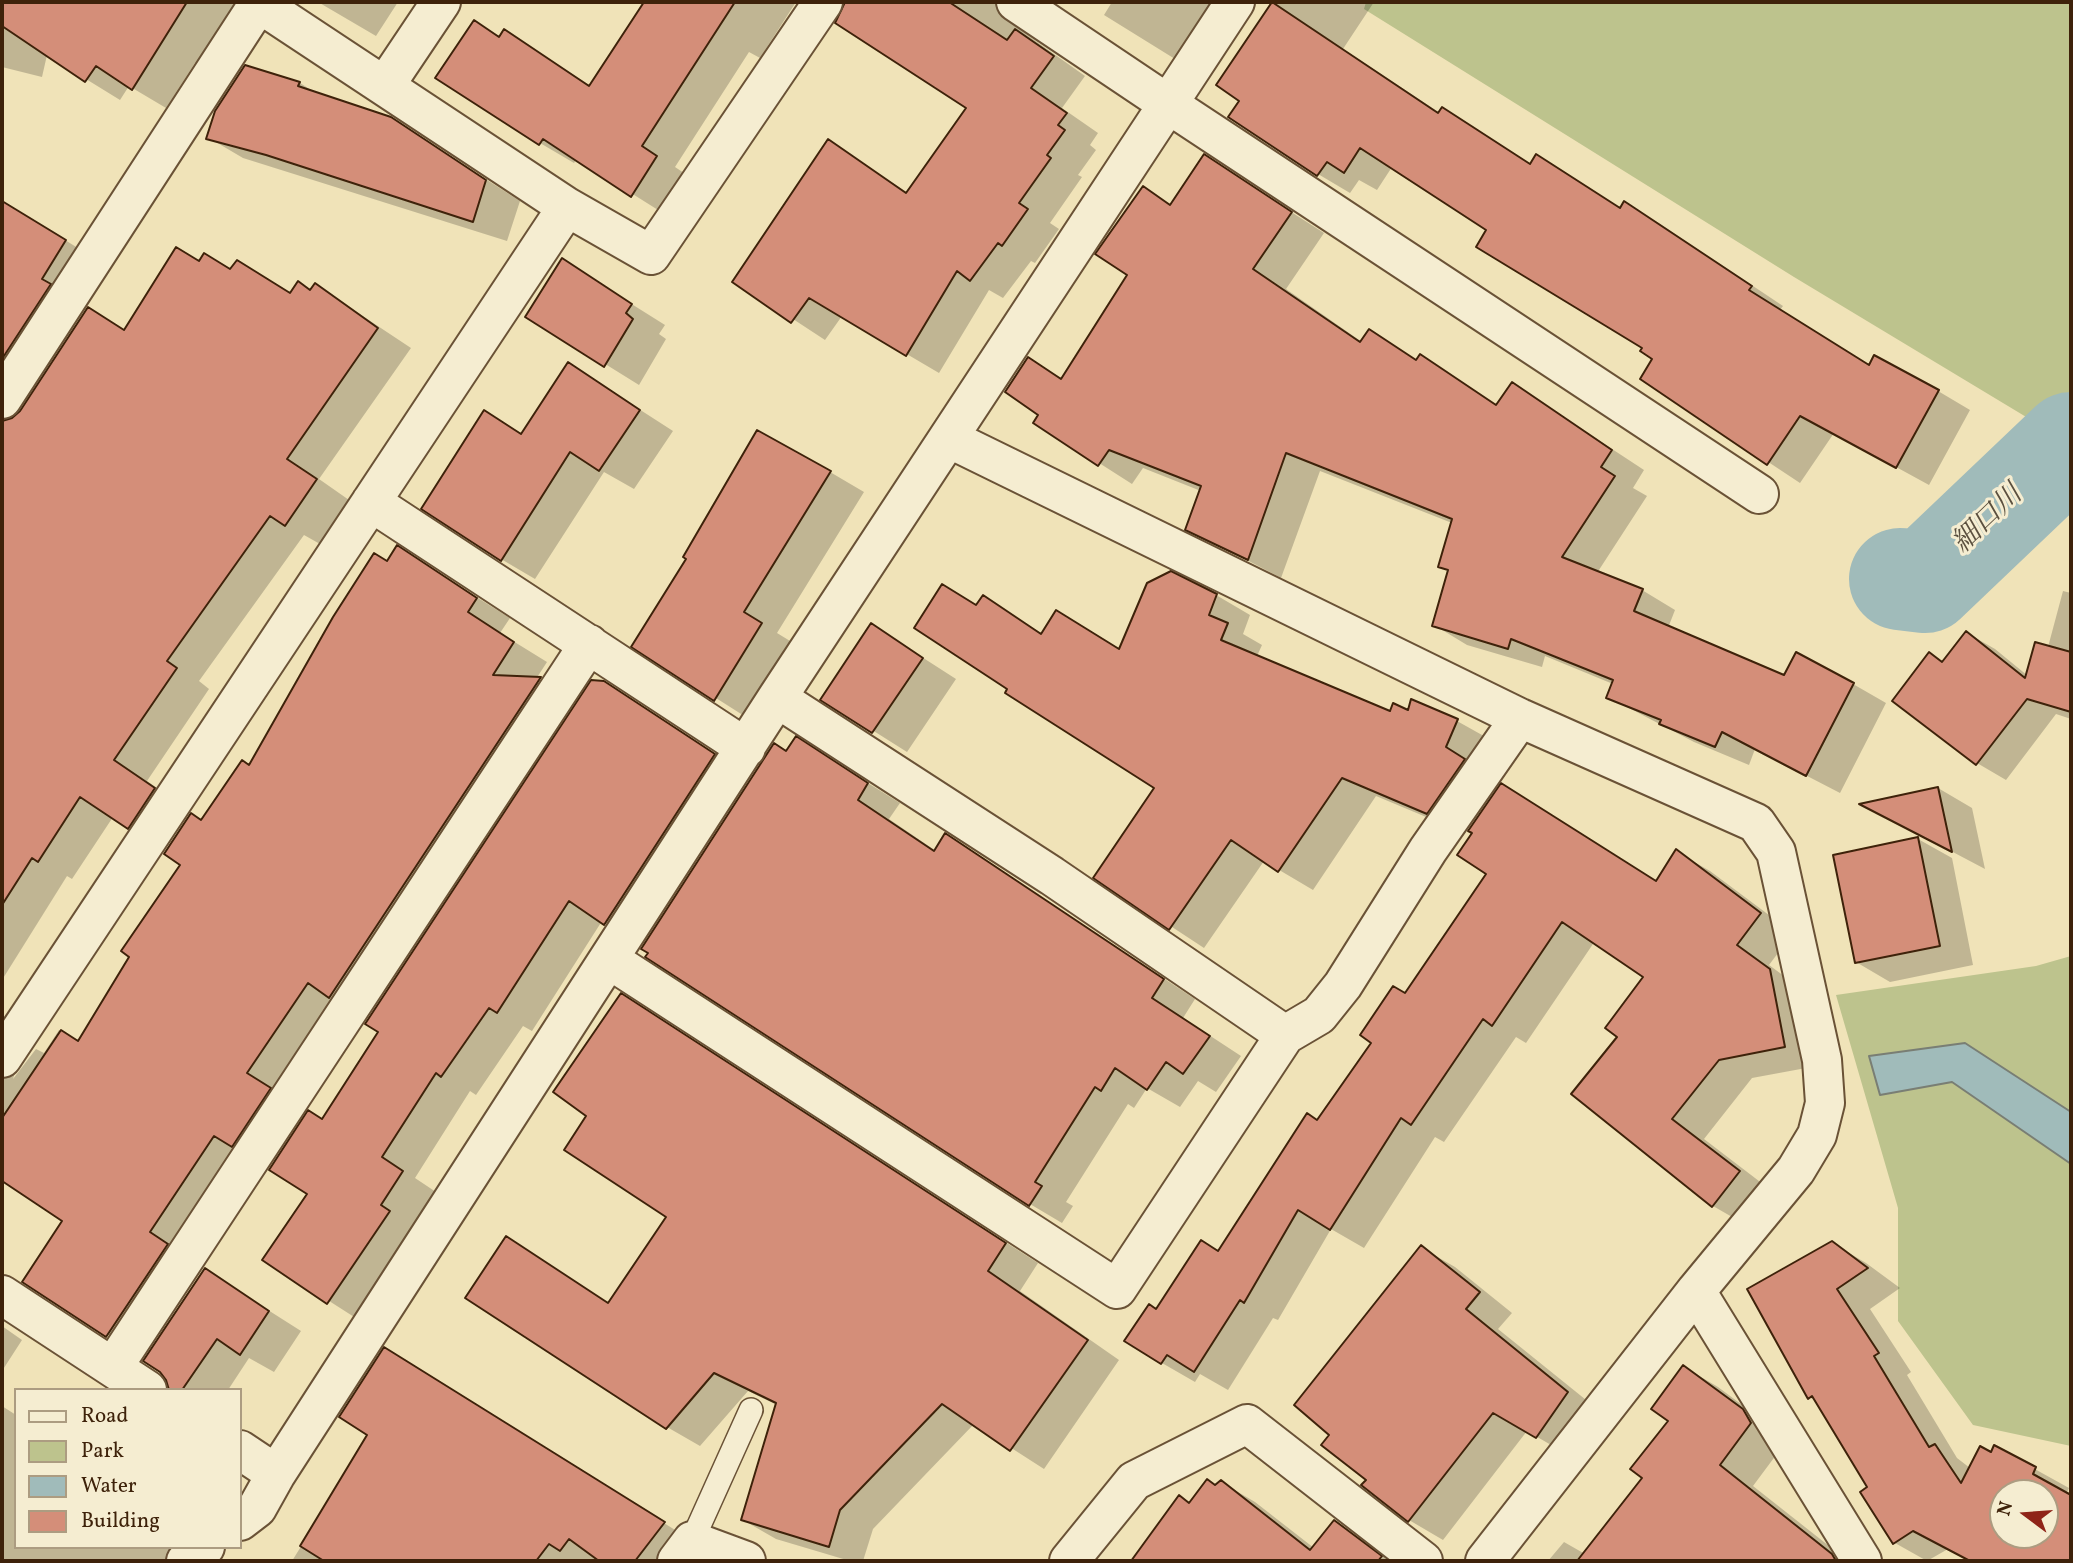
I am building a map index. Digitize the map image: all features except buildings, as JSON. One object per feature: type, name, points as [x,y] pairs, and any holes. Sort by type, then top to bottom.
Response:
[{"type":"street","points":[[2,399],[258,2],[568,207],[652,255],[823,2]]},
{"type":"street","points":[[386,85],[441,2]]},
{"type":"street","points":[[1016,2],[1759,494]]},
{"type":"street","points":[[242,1519],[257,1508],[276,1474],[777,698],[1235,2]]},
{"type":"street","points":[[2,1058],[568,207]]},
{"type":"street","points":[[948,438],[1520,718],[1756,823],[1776,852],[1822,1060],[1825,1104],[1817,1135],[1796,1170],[1696,1291],[1485,1561]]},
{"type":"street","points":[[370,502],[746,748]]},
{"type":"street","points":[[113,1367],[589,644]]},
{"type":"street","points":[[777,698],[1052,876],[1285,1035]]},
{"type":"street","points":[[610,960],[1116,1289],[1285,1035],[1319,1015],[1343,985],[1428,850],[1520,718]]},
{"type":"street","points":[[1696,1291],[1862,1561]]},
{"type":"street","points":[[2,1295],[144,1388]]},
{"type":"street","points":[[1069,1561],[1134,1481],[1247,1424],[1423,1561]]},
{"type":"street","points":[[242,1451],[276,1474]]},
{"type":"street","points":[[186,1561],[202,1549]]},
{"type":"street","points":[[684,1551],[746,1561]]},
{"type":"lane","points":[[684,1551],[751,1410]]},
{"type":"green space","points":[[1366,2],[2071,2],[2071,444],[1794,277],[1364,9]]},
{"type":"green space","points":[[2071,956],[2071,1112],[1965,1043],[1869,1056],[1880,1094],[1952,1082],[2071,1164],[2071,1446],[1973,1425],[1898,1321],[1898,1208],[1836,995],[2036,966]]},
{"type":"water","points":[[1965,1043],[2071,1112],[2071,1164],[1952,1082],[1880,1095],[1869,1056]]},
{"type":"waterway","name":"細口川","points":[[1900,579],[1925,582],[2071,443]]}]
